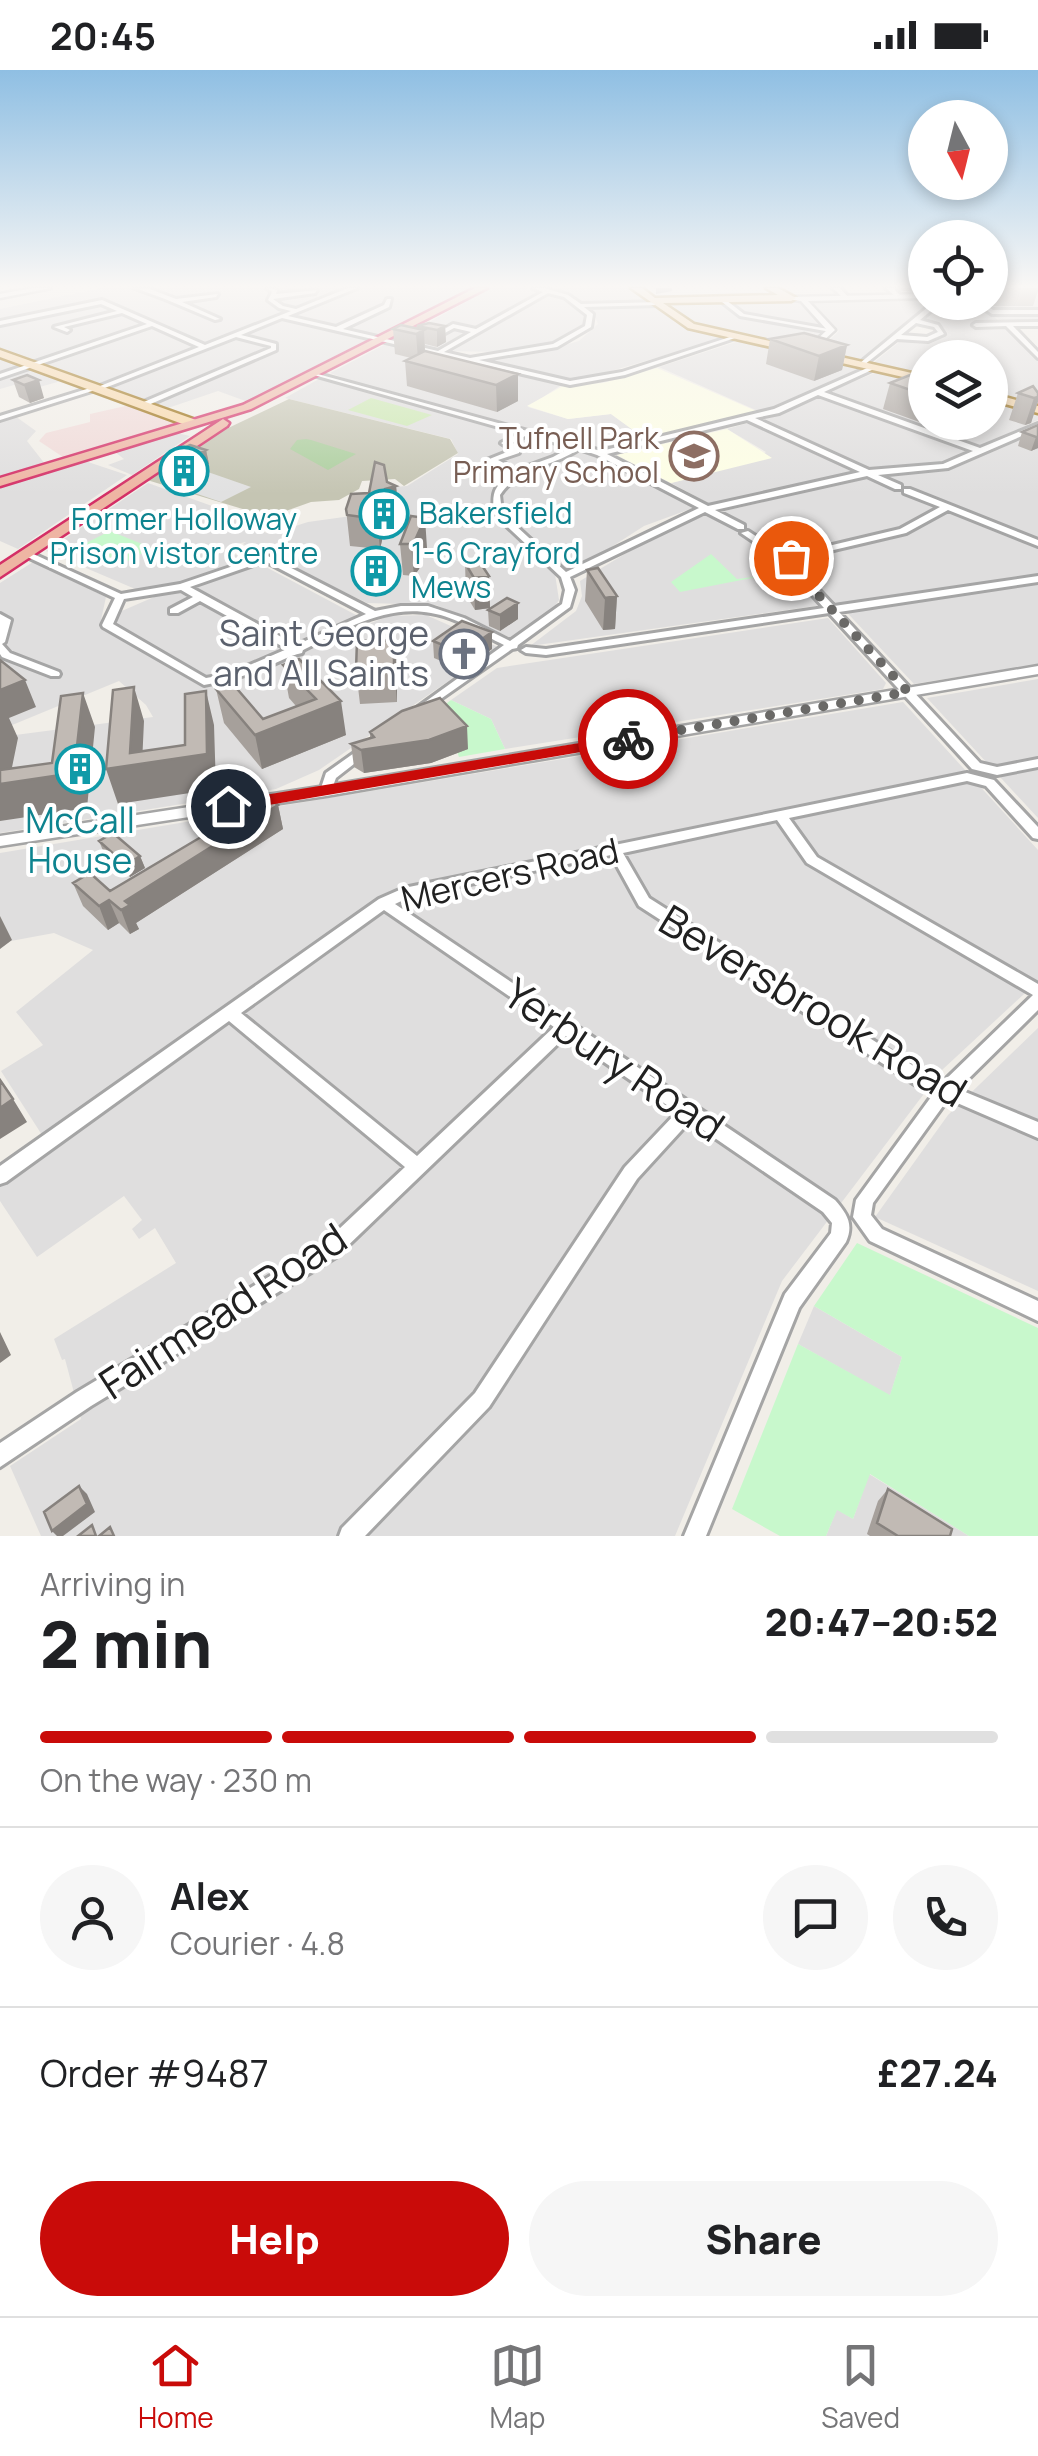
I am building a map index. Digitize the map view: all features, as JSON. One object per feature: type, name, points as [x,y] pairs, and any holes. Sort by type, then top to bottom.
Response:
[{"type":"highway","points":[[0,572],[206,431],[350,356]]},
{"type":"highway","points":[[0,482],[247,407]]},
{"type":"highway","points":[[192,424],[206,431]]},
{"type":"main road","points":[[10,356],[192,424]]},
{"type":"main road","points":[[831,356],[908,375]]},
{"type":"main road","points":[[1008,401],[1038,410]]},
{"type":"street","points":[[0,376],[59,356]]},
{"type":"street","points":[[0,418],[180,356]]},
{"type":"street","points":[[144,404],[259,356]]},
{"type":"street","points":[[454,356],[562,382],[585,382],[670,356]]},
{"type":"street","points":[[471,360],[495,356]]},
{"type":"street","points":[[600,453],[748,418],[819,393],[878,356]]},
{"type":"street","points":[[316,374],[600,453],[743,530],[785,559],[1038,835]]},
{"type":"street","points":[[819,393],[981,451]]},
{"type":"street","points":[[748,418],[944,508],[1038,543]]},
{"type":"street","points":[[566,576],[644,535],[708,509],[868,473],[945,466],[1037,427]]},
{"type":"street","points":[[516,473],[491,460],[516,451],[516,447],[505,443],[526,432]]},
{"type":"street","points":[[414,714],[567,605],[570,590],[566,576],[498,514],[496,495],[516,473],[566,456],[577,447]]},
{"type":"street","points":[[785,559],[907,530],[944,508]]},
{"type":"street","points":[[26,554],[120,597],[182,587],[266,558],[374,614]]},
{"type":"street","points":[[526,650],[546,652],[1038,579]]},
{"type":"street","points":[[182,587],[298,651]]},
{"type":"street","points":[[120,597],[106,624],[198,680],[213,681],[298,651],[374,614],[396,609],[432,610],[513,646]]},
{"type":"street","points":[[174,611],[201,598]]},
{"type":"street","points":[[0,617],[6,620],[0,645],[6,655],[54,674]]},
{"type":"street","points":[[0,841],[326,791],[1038,670]]},
{"type":"street","points":[[326,791],[330,776],[368,746]]},
{"type":"street","name":"Mercers Road","points":[[0,1176],[384,903],[409,892],[1038,763]]},
{"type":"street","points":[[781,816],[812,860],[1038,992]]},
{"type":"street","name":"Beversbrook Road","points":[[615,850],[644,902],[944,1092],[1038,1130]]},
{"type":"street","name":"Yerbury Road","points":[[384,903],[829,1206],[876,1235],[1038,1311]]},
{"type":"street","points":[[695,1536],[792,1301],[944,1092],[1038,1000]]},
{"type":"street","points":[[230,1014],[418,1167]]},
{"type":"street","name":"Fairmead Road","points":[[0,1456],[84,1399],[329,1250],[565,1027]]},
{"type":"street","points":[[350,1536],[482,1400],[631,1174],[689,1110]]},
{"type":"shaded area","points":[[0,356],[47,356],[18,366],[61,381],[29,390],[14,385],[0,389]]},
{"type":"shaded area","points":[[67,356],[174,356],[99,384],[43,365]]},
{"type":"shaded area","points":[[191,356],[340,356],[251,403],[218,391],[168,408],[110,388]]},
{"type":"shaded area","points":[[362,356],[441,356],[563,384],[528,407],[568,419],[611,414],[644,438],[597,449],[537,431],[528,433],[600,457],[693,508],[644,526],[588,562],[555,574],[559,600],[553,609],[511,638],[436,605],[367,603],[243,544],[246,542],[231,545],[224,550],[264,566],[371,623],[389,616],[426,615],[498,647],[319,770],[276,789],[0,833],[0,737],[153,717],[146,705],[119,681],[0,730],[0,583],[33,562],[106,597],[101,620],[154,597],[46,551],[148,483],[262,524],[255,529],[270,534],[308,522],[351,516],[369,495],[369,489],[407,486],[458,454],[451,439],[285,398],[319,379],[372,388],[330,373]]},
{"type":"shaded area","points":[[661,356],[584,379],[560,378],[483,360]]},
{"type":"shaded area","points":[[692,356],[812,356],[862,368],[779,406],[758,411],[659,367]]},
{"type":"shaded area","points":[[881,356],[908,356],[908,372],[873,363]]},
{"type":"shaded area","points":[[1008,356],[1034,356],[1038,361],[1038,407],[1008,398]]},
{"type":"shaded area","points":[[657,368],[756,411],[644,438],[611,414],[568,419],[527,406],[563,386],[603,383]]},
{"type":"shaded area","points":[[877,372],[908,378],[908,440],[994,440],[945,462],[871,469],[761,420]]},
{"type":"shaded area","points":[[289,399],[450,439],[458,453],[404,486],[395,479],[362,481],[359,489],[339,500],[311,502],[269,517],[147,480],[203,440]]},
{"type":"shaded area","points":[[130,405],[181,424],[66,459],[39,441],[46,433],[90,422],[90,414]]},
{"type":"shaded area","points":[[1008,405],[1038,414],[1038,420],[1008,434]]},
{"type":"shaded area","points":[[15,416],[36,431],[27,441],[45,464],[0,477],[0,420]]},
{"type":"shaded area","points":[[748,423],[856,473],[710,504],[671,483],[709,474],[766,452],[727,429]]},
{"type":"shaded area","name":"Tufnell Park Primary School","points":[[727,429],[772,458],[671,483],[617,455]]},
{"type":"shaded area","points":[[1038,430],[1038,664],[914,684],[838,603],[530,646],[576,611],[582,596],[580,581],[663,531],[704,516],[867,477],[955,468]]},
{"type":"shaded area","points":[[177,433],[190,436],[132,475],[108,465],[124,459],[115,452]]},
{"type":"shaded area","points":[[85,461],[127,475],[18,549],[0,541],[0,487]]},
{"type":"shaded area","points":[[205,471],[251,487],[221,502],[174,486]]},
{"type":"shaded area","points":[[828,618],[886,683],[883,689],[505,749],[491,719],[451,700],[497,668]]},
{"type":"shaded area","points":[[1038,679],[1038,818],[927,698]]},
{"type":"shaded area","points":[[903,702],[1038,850],[1038,981],[942,1070],[782,1281],[675,1536],[41,1536],[10,1466],[81,1419],[65,1359],[62,1360],[54,1339],[176,1263],[155,1228],[139,1239],[132,1229],[142,1220],[124,1196],[37,1257],[0,1201],[0,1163],[42,1135],[1,1071],[43,1045],[16,1012],[93,950],[54,933],[0,943],[0,853]]},
{"type":"shaded area","points":[[1038,1028],[1038,1291],[875,1217],[948,1115]]},
{"type":"shaded area","points":[[814,1306],[902,1357],[890,1396],[798,1344]]},
{"type":"shaded area","points":[[869,1474],[969,1536],[826,1536],[837,1509],[853,1519]]},
{"type":"green space","points":[[371,398],[432,415],[407,426],[348,410]]},
{"type":"green space","points":[[306,439],[356,454],[328,470],[290,449],[297,440]]},
{"type":"green space","points":[[110,531],[152,548],[124,563],[82,545]]},
{"type":"green space","points":[[711,554],[737,579],[762,576],[680,592],[671,582]]},
{"type":"green space","points":[[451,700],[491,719],[505,749],[459,757],[451,736],[422,722]]},
{"type":"green space","points":[[857,1243],[1038,1328],[1038,1536],[969,1536],[870,1474],[853,1519],[837,1510],[826,1536],[780,1536],[732,1509],[798,1344],[890,1395],[902,1357],[814,1306]]},
{"type":"building","points":[[414,356],[447,356],[518,374],[496,385],[405,361]]},
{"type":"building","points":[[27,375],[39,380],[24,385],[13,380]]},
{"type":"building","points":[[908,376],[908,389],[890,383]]},
{"type":"building","points":[[1033,386],[1038,397],[1018,393]]},
{"type":"building","points":[[1038,425],[1036,437],[1022,432]]},
{"type":"building","points":[[190,445],[206,450],[179,463],[164,458]]},
{"type":"building","points":[[375,462],[384,465],[387,482],[396,486],[385,489],[377,519],[347,515],[351,494],[369,493]]},
{"type":"building","points":[[411,516],[425,518],[411,544],[400,544]]},
{"type":"building","points":[[479,561],[489,576],[474,578],[465,563]]},
{"type":"building","points":[[598,568],[617,596],[605,598],[587,570]]},
{"type":"building","points":[[507,598],[518,603],[500,615],[488,610]]},
{"type":"building","points":[[462,621],[492,632],[462,653],[433,641]]},
{"type":"building","points":[[394,640],[394,668],[356,670],[357,641]]},
{"type":"building","points":[[299,659],[341,701],[255,735],[216,689],[232,683],[263,719],[316,699],[283,665]]},
{"type":"building","points":[[0,660],[25,680],[0,690]]},
{"type":"building","points":[[134,687],[130,753],[185,745],[185,694],[206,691],[207,754],[106,769],[113,690]]},
{"type":"building","points":[[83,693],[74,773],[0,784],[0,770],[52,763],[61,696]]},
{"type":"building","points":[[440,698],[467,726],[429,740],[361,750],[351,744],[374,737],[370,732],[402,711]]},
{"type":"building","points":[[264,795],[278,805],[125,901],[130,905],[121,910],[109,900],[99,906],[73,883],[90,873],[110,891],[255,805],[252,803]]},
{"type":"building","points":[[113,833],[140,856],[126,865],[99,841]]},
{"type":"building","points":[[0,1080],[13,1099],[0,1108]]},
{"type":"building","points":[[79,1486],[87,1504],[52,1531],[44,1512]]},
{"type":"building","points":[[888,1489],[952,1529],[950,1536],[898,1536],[877,1523]]},
{"type":"building","points":[[92,1525],[96,1536],[78,1536]]},
{"type":"building","points":[[110,1527],[114,1536],[99,1536]]},
{"type":"way so far","points":[[628,739],[908,692],[785,559],[791,558]]},
{"type":"place","name":"Tufnell Park Primary School","points":[[694,456]]},
{"type":"place","name":"Former Holloway Prison vistor centre","points":[[184,471]]},
{"type":"place","name":"Bakersfield","points":[[384,514]]},
{"type":"place","name":"1-6 Crayford Mews","points":[[376,571]]},
{"type":"place","name":"Saint George and All Saints","points":[[464,654]]},
{"type":"place","name":"McCall House","points":[[80,769]]},
{"type":"route","points":[[228,806],[628,739]]}]
